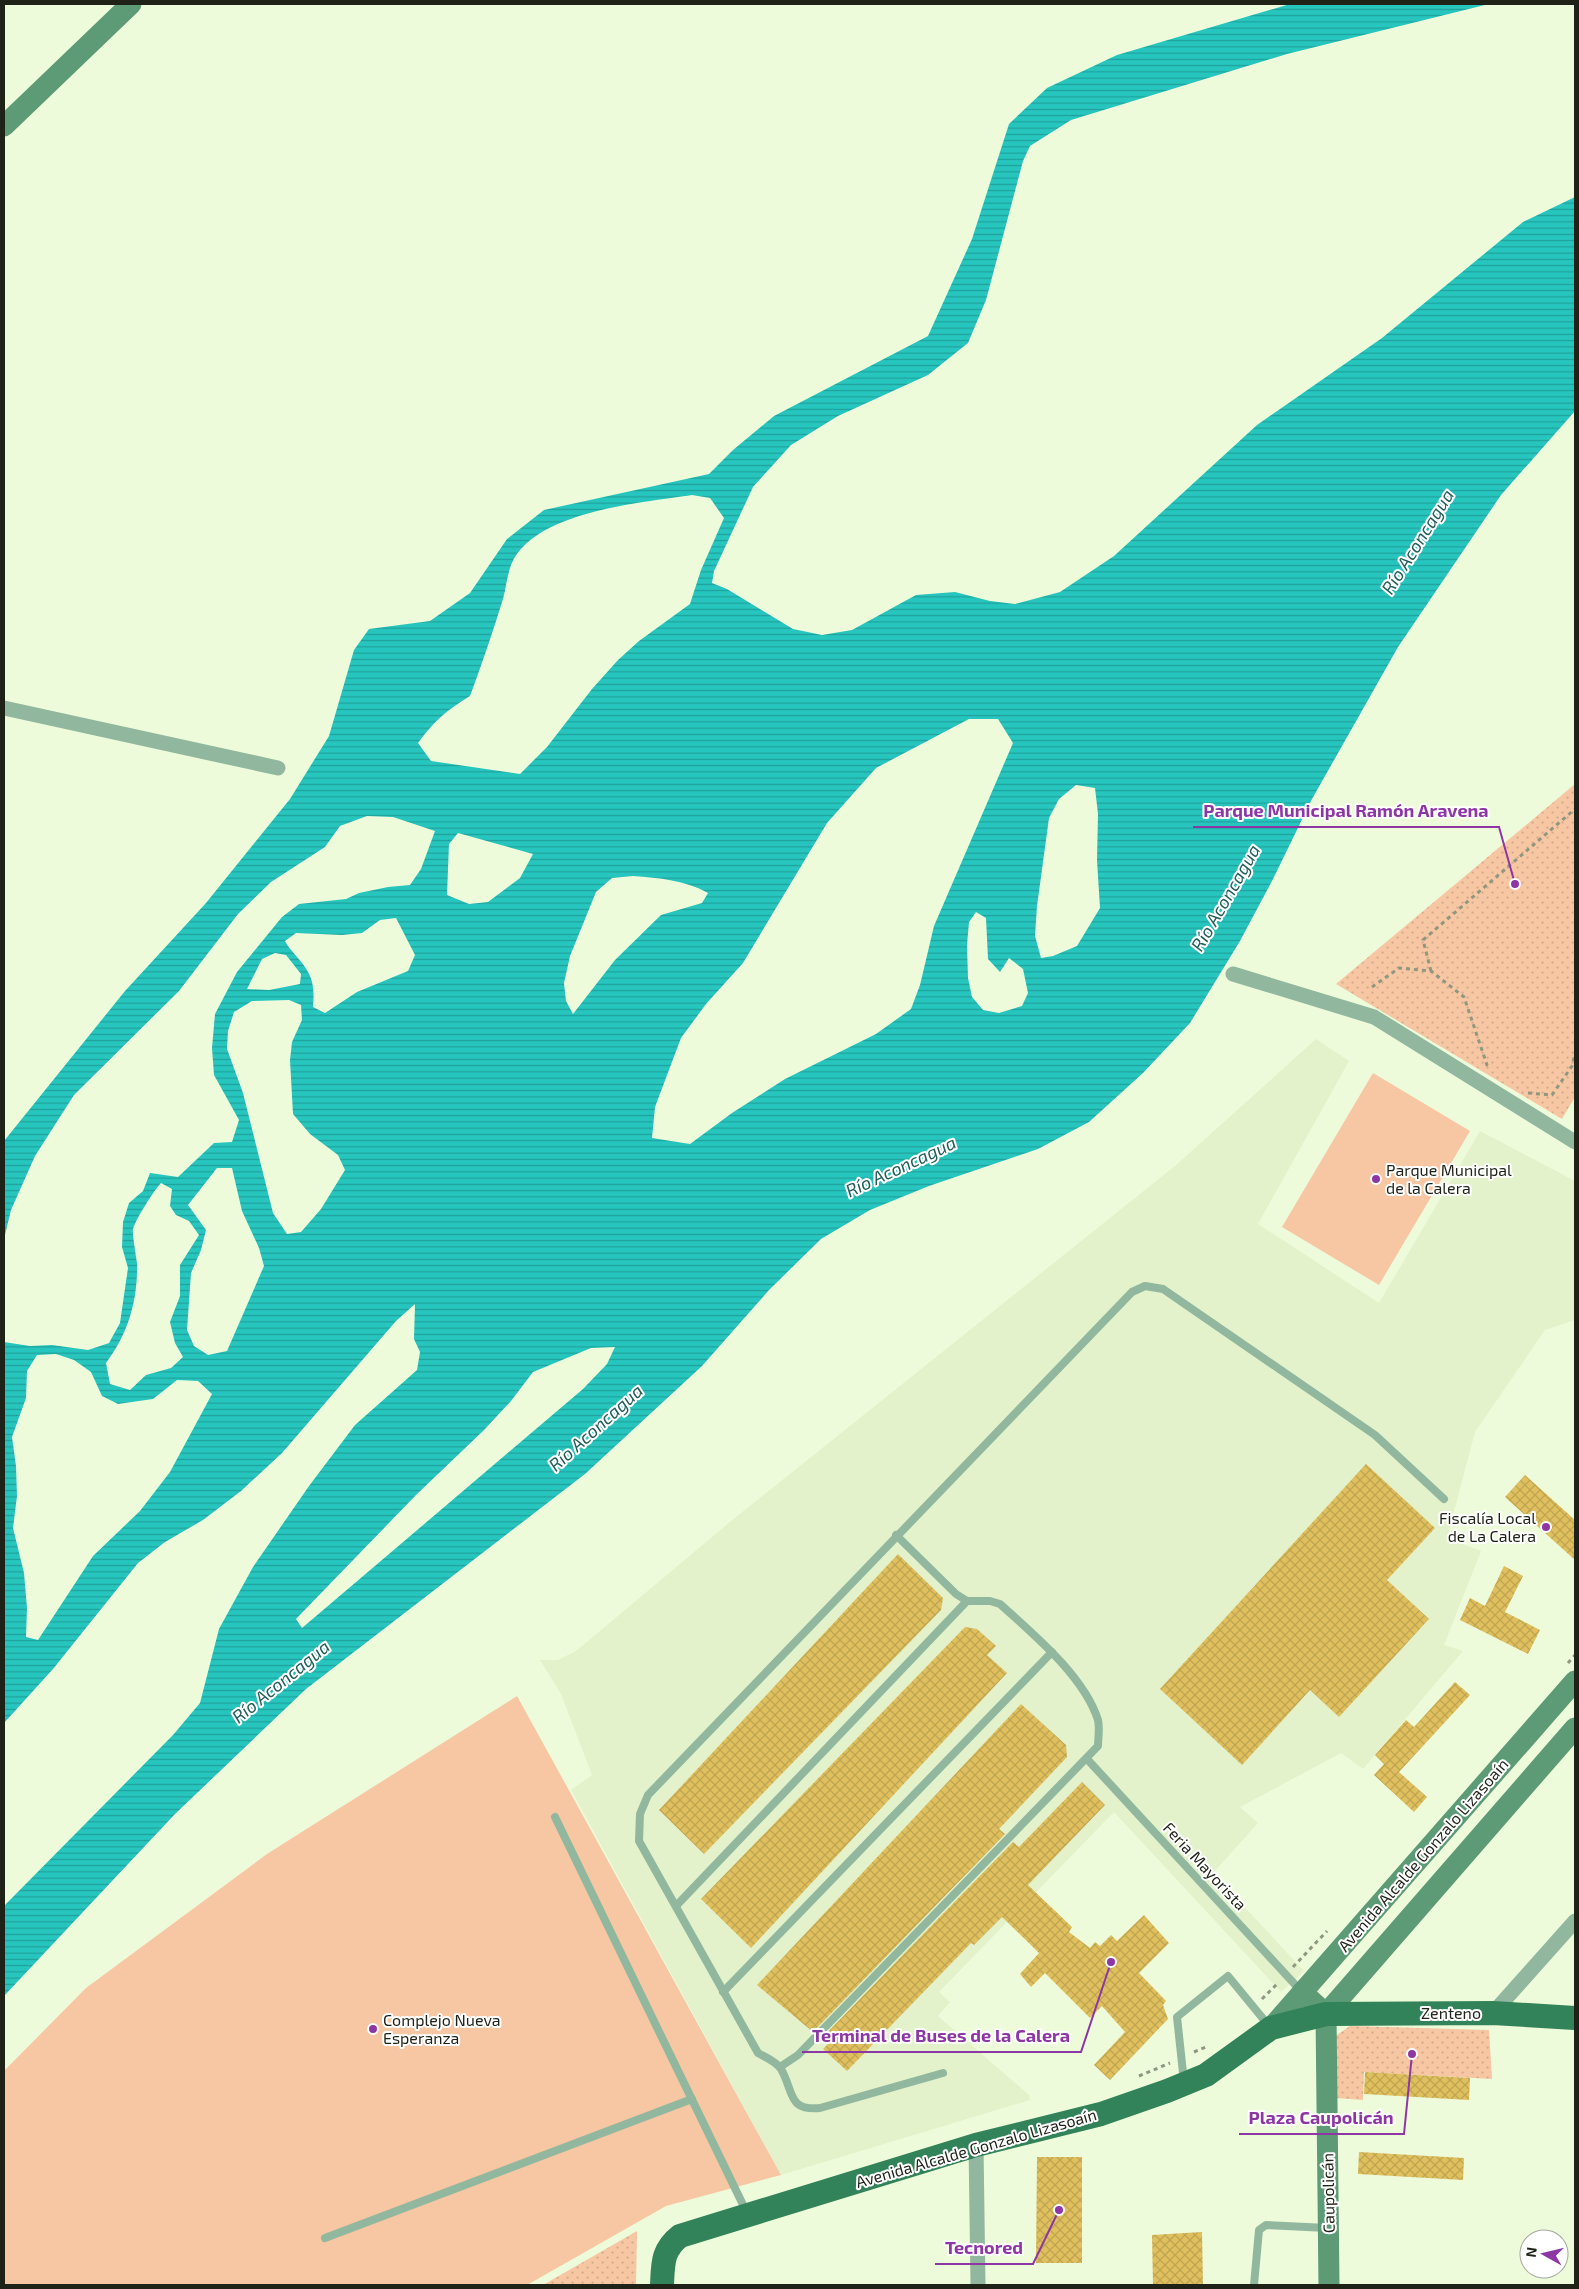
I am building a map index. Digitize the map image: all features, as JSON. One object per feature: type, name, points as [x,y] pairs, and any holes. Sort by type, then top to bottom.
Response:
[{"type":"main road","points":[[4,126],[131,4]]},
{"type":"main road","name":"Avenida Alcalde Gonzalo Lizasoaín","points":[[662,2285],[663,2261],[670,2244],[680,2236],[976,2145],[1101,2114],[1206,2075],[1271,2028],[1569,1676]]},
{"type":"main road","name":"Avenida Alcalde Gonzalo Lizasoaín","points":[[1271,2028],[1326,2014],[1575,1728]]},
{"type":"main road","points":[[1302,1992],[1326,2014]]},
{"type":"main road","name":"Zenteno","points":[[1326,2014],[1493,2013],[1575,2018]]},
{"type":"main road","name":"Caupolicán","points":[[1326,2014],[1329,2285]]},
{"type":"street","points":[[4,708],[278,768]]},
{"type":"street","points":[[1233,974],[1374,1017],[1575,1142]]},
{"type":"street","points":[[1493,2013],[1575,1921]]},
{"type":"street","points":[[976,2145],[978,2285]]},
{"type":"lane","points":[[943,2073],[820,2108],[806,2109],[794,2102],[780,2067],[758,2053],[639,1841],[640,1814],[648,1794],[1132,1292],[1145,1286],[1163,1289],[1375,1435],[1444,1499]]},
{"type":"lane","points":[[780,2067],[798,2054],[1098,1746],[1099,1722],[1090,1702],[1052,1652],[1000,1604],[990,1600],[967,1601],[956,1594],[896,1535]]},
{"type":"lane","points":[[676,1906],[967,1601]]},
{"type":"lane","points":[[723,1992],[1052,1652]]},
{"type":"lane","name":"Feria Mayorista","points":[[1087,1759],[1302,1992]]},
{"type":"lane","points":[[555,1817],[748,2215]]},
{"type":"lane","points":[[1184,2084],[1177,2017],[1228,1976],[1271,2028]]},
{"type":"lane","points":[[325,2238],[692,2099]]},
{"type":"lane","points":[[1254,2285],[1259,2230],[1266,2225],[1328,2228]]},
{"type":"path","points":[[1431,971],[1423,940],[1575,810]]},
{"type":"path","points":[[1372,987],[1399,968],[1431,971],[1464,997],[1487,1065],[1494,1070]]},
{"type":"path","points":[[1519,1092],[1552,1095],[1572,1066],[1575,1053]]},
{"type":"path","points":[[1569,1676],[1575,1655]]},
{"type":"path","points":[[1254,2008],[1332,1925]]},
{"type":"path","points":[[1137,2077],[1212,2044]]},
{"type":"shaded area","points":[[1575,784],[1575,1097],[1562,1119],[1336,984]]},
{"type":"shaded area","points":[[1316,1039],[1349,1061],[1258,1224],[1379,1303],[1480,1131],[1575,1181],[1575,1320],[1545,1330],[1475,1432],[1447,1538],[1481,1551],[1444,1645],[1463,1651],[1363,1769],[1341,1753],[1240,1807],[1258,1823],[1213,1873],[1304,1971],[1281,1992],[1114,1812],[939,1992],[950,2002],[938,2016],[1029,2095],[1030,2100],[781,2175],[571,1790],[592,1775],[561,1694],[540,1660],[558,1660],[576,1651],[736,1517],[1175,1166]]},
{"type":"shaded area","name":"Parque Municipal de la Calera","points":[[1373,1073],[1470,1131],[1379,1285],[1282,1227]]},
{"type":"shaded area","name":"Complejo Nueva Esperanza","points":[[517,1696],[781,2175],[666,2206],[527,2285],[4,2285],[4,2071],[86,1988],[267,1854]]},
{"type":"shaded area","points":[[1350,2026],[1489,2030],[1492,2079],[1364,2072],[1363,2100],[1335,2098],[1334,2037]]},
{"type":"shaded area","points":[[637,2231],[636,2285],[543,2285]]},
{"type":"water","name":"Río Aconcagua","points":[[1290,4],[1489,4],[1287,54],[1071,120],[1030,146],[1023,161],[986,300],[968,343],[928,375],[838,416],[791,445],[753,487],[714,571],[712,583],[727,589],[793,629],[822,635],[852,630],[916,595],[955,592],[990,601],[1015,604],[1060,592],[1114,556],[1257,425],[1382,338],[1523,222],[1575,197],[1575,411],[1501,495],[1398,647],[1312,799],[1240,941],[1190,1023],[1143,1073],[1089,1122],[1038,1149],[929,1186],[870,1210],[821,1239],[769,1290],[702,1366],[585,1474],[306,1689],[175,1814],[4,1996],[4,1906],[173,1735],[200,1703],[219,1629],[253,1567],[309,1486],[355,1425],[417,1370],[420,1352],[414,1339],[415,1304],[396,1321],[282,1453],[241,1491],[203,1520],[165,1542],[138,1563],[53,1669],[4,1723],[4,1342],[30,1346],[52,1345],[88,1350],[109,1343],[120,1323],[128,1268],[122,1247],[123,1222],[129,1203],[143,1191],[150,1173],[178,1177],[214,1143],[232,1142],[239,1120],[214,1075],[212,1048],[215,1014],[237,972],[282,917],[299,904],[346,899],[359,893],[410,885],[421,869],[435,831],[393,817],[367,816],[340,826],[325,847],[271,882],[238,914],[179,991],[74,1095],[35,1156],[11,1210],[4,1239],[4,1141],[125,991],[206,903],[290,799],[329,736],[354,650],[369,629],[430,621],[470,593],[507,539],[544,510],[709,474],[733,450],[774,416],[928,336],[972,239],[1009,124],[1047,88],[1117,55]],"holes":[[[692,495],[710,498],[724,518],[701,570],[690,604],[639,641],[618,660],[592,689],[547,747],[520,774],[431,761],[418,743],[441,716],[470,696],[503,599],[508,573],[523,547],[541,532],[564,521],[618,506]],[[969,719],[998,719],[1013,743],[934,926],[920,985],[911,1009],[876,1034],[785,1079],[732,1113],[690,1144],[652,1138],[655,1107],[681,1038],[706,1004],[743,963],[827,823],[876,768]],[[1076,785],[1095,788],[1098,814],[1097,860],[1100,908],[1077,946],[1053,956],[1041,958],[1035,936],[1037,906],[1049,818],[1059,799]],[[458,833],[533,854],[520,878],[488,902],[469,904],[447,895],[449,844]],[[633,876],[662,879],[681,882],[708,893],[702,903],[661,915],[615,960],[573,1014],[566,1001],[564,983],[570,956],[596,892],[612,878]],[[976,912],[986,918],[988,959],[1000,972],[1009,958],[1023,969],[1028,993],[1022,1006],[999,1013],[983,1010],[972,997],[968,978],[967,945],[969,922]],[[396,918],[415,955],[408,971],[357,992],[325,1013],[313,1007],[313,986],[309,974],[285,941],[296,933],[342,935],[362,933],[380,920]],[[275,953],[286,955],[301,974],[300,984],[269,990],[247,989],[262,959]],[[289,1000],[301,1005],[302,1020],[292,1042],[290,1060],[293,1114],[310,1134],[338,1155],[345,1170],[321,1209],[301,1232],[287,1234],[273,1213],[243,1093],[227,1049],[228,1031],[234,1012],[252,1001]],[[217,1168],[232,1168],[242,1211],[259,1248],[264,1266],[227,1351],[208,1355],[194,1346],[187,1330],[191,1273],[201,1250],[206,1230],[188,1205]],[[161,1183],[172,1189],[170,1206],[176,1215],[189,1221],[199,1235],[180,1265],[180,1296],[170,1322],[175,1343],[183,1357],[171,1368],[146,1375],[130,1390],[110,1384],[106,1363],[114,1352],[130,1316],[137,1277],[133,1229],[150,1198]],[[615,1347],[607,1364],[583,1389],[302,1628],[296,1619],[416,1495],[484,1430],[511,1401],[533,1372],[591,1348]],[[56,1354],[74,1360],[91,1372],[102,1396],[118,1404],[153,1399],[177,1380],[198,1381],[212,1394],[170,1472],[140,1511],[93,1556],[38,1640],[26,1637],[27,1608],[24,1573],[13,1528],[17,1496],[16,1466],[12,1437],[26,1398],[27,1371],[37,1355]]]},
{"type":"building","points":[[1366,1464],[1435,1528],[1387,1580],[1429,1619],[1339,1717],[1310,1690],[1242,1765],[1160,1689]]},
{"type":"building","points":[[1525,1475],[1575,1520],[1575,1560],[1505,1497]]},
{"type":"building","points":[[898,1554],[943,1598],[941,1610],[704,1854],[659,1810]]},
{"type":"building","points":[[1504,1566],[1523,1576],[1505,1612],[1540,1630],[1528,1654],[1460,1620],[1470,1598],[1485,1606]]},
{"type":"building","points":[[965,1627],[977,1629],[996,1646],[987,1655],[1007,1673],[751,1948],[701,1899]]},
{"type":"building","points":[[1455,1682],[1470,1695],[1399,1772],[1427,1797],[1414,1812],[1374,1775],[1384,1764],[1375,1755],[1406,1720],[1414,1727]]},
{"type":"building","points":[[1021,1704],[1066,1745],[1067,1757],[999,1829],[1005,1834],[813,2032],[757,1985]]},
{"type":"building","points":[[1082,1782],[1105,1805],[1028,1885],[1072,1927],[1069,1932],[1090,1948],[1095,1942],[1100,1946],[1111,1935],[1117,1941],[1144,1915],[1169,1943],[1139,1973],[1166,2001],[1163,2005],[1168,2019],[1110,2080],[1094,2065],[1125,2032],[1102,2006],[1090,2018],[1045,1973],[1031,1987],[1020,1974],[1039,1953],[1002,1917],[974,1945],[971,1943],[847,2071],[823,2049],[828,2044],[821,2039],[1013,1842],[1019,1847]]},
{"type":"building","points":[[1365,2072],[1470,2078],[1469,2100],[1364,2094]]},
{"type":"building","points":[[1359,2152],[1464,2158],[1463,2180],[1358,2174]]},
{"type":"building","points":[[1037,2157],[1082,2157],[1082,2263],[1036,2263]]},
{"type":"building","points":[[1202,2232],[1203,2285],[1153,2285],[1152,2235]]},
{"type":"place","name":"Parque Municipal Ramón Aravena","points":[[1515,884]]},
{"type":"place","name":"Parque Municipal de la Calera","points":[[1376,1179]]},
{"type":"place","name":"Fiscalía Local de La Calera","points":[[1546,1527]]},
{"type":"place","name":"Terminal de Buses de la Calera","points":[[1111,1962]]},
{"type":"place","name":"Complejo Nueva Esperanza","points":[[373,2029]]},
{"type":"place","name":"Plaza Caupolicán","points":[[1412,2054]]},
{"type":"place","name":"Tecnored","points":[[1059,2210]]}]
